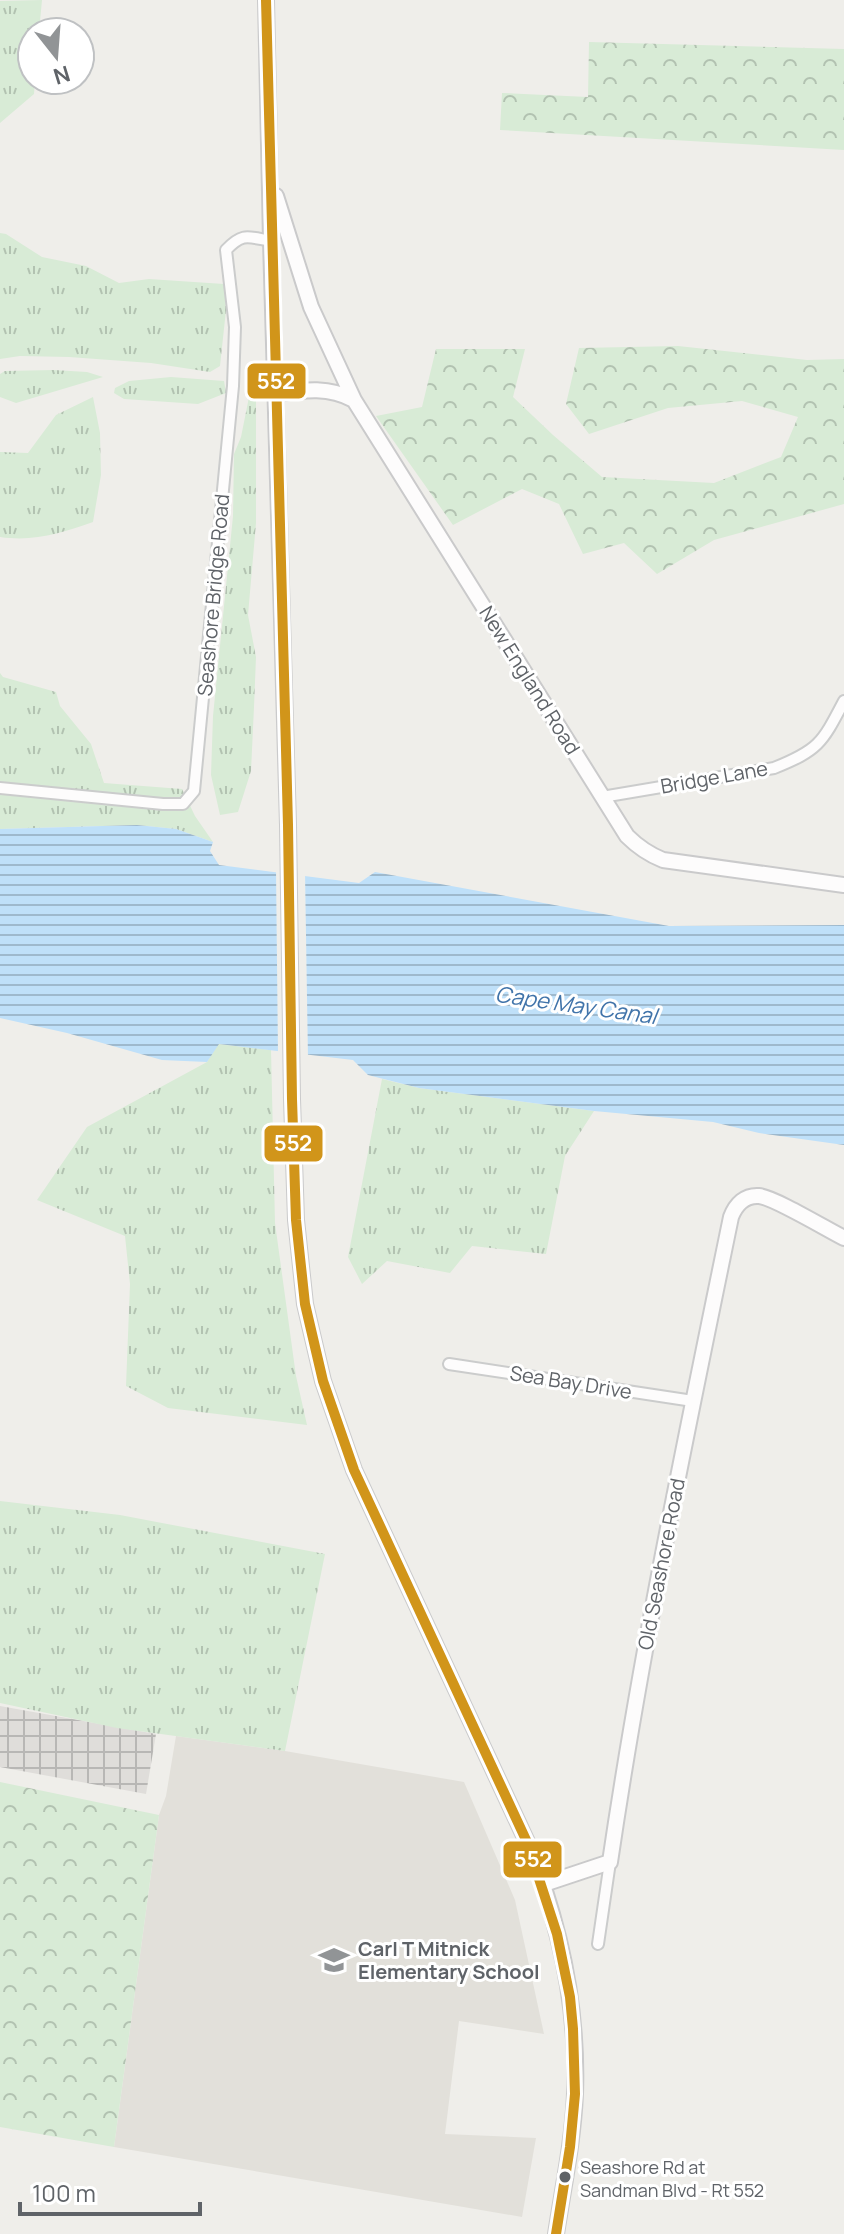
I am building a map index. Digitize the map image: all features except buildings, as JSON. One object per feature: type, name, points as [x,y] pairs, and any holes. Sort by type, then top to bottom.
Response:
[{"type":"main road","points":[[266,0],[288,825],[292,1099],[299,1264],[323,1381],[354,1470],[527,1842],[544,1884],[564,1956],[575,2042],[575,2094],[556,2234]]},
{"type":"main road","name":"New England Road","points":[[271,180],[311,307],[354,400],[627,836],[650,855],[663,860],[844,885]]},
{"type":"main road","points":[[276,394],[323,390],[354,400]]},
{"type":"main road","name":"Old Seashore Road","points":[[610,1862],[653,1598],[731,1217],[740,1202],[756,1196],[765,1197],[844,1238]]},
{"type":"main road","points":[[544,1884],[610,1862]]},
{"type":"street","name":"Seashore Bridge Road","points":[[0,788],[163,804],[183,804],[194,791],[233,386],[235,327],[226,250],[235,239],[245,237],[271,241]]},
{"type":"street","name":"Bridge Lane","points":[[602,797],[774,768],[815,748],[829,730],[844,701]]},
{"type":"street","name":"Sea Bay Drive","points":[[449,1364],[693,1401]]},
{"type":"street","points":[[598,1944],[610,1862]]},
{"type":"shaded area","points":[[0,1706],[156,1734],[146,1794],[0,1767]]},
{"type":"shaded area","name":"Carl T Mitnick Elementary School","points":[[176,1736],[464,1782],[515,1900],[544,2034],[459,2021],[445,2134],[536,2138],[522,2217],[114,2147],[159,1815],[166,1796]]},
{"type":"green space","points":[[42,0],[40,16],[16,16],[16,96],[32,96],[0,123],[0,1]]},
{"type":"green space","points":[[589,42],[844,49],[844,150],[500,130],[502,93],[588,97]]},
{"type":"green space","points":[[0,233],[42,257],[86,266],[119,283],[149,279],[224,284],[226,310],[220,366],[210,372],[151,363],[69,357],[20,356],[0,359]]},
{"type":"green space","points":[[678,346],[807,360],[844,359],[844,504],[714,540],[657,574],[624,543],[583,554],[559,504],[522,489],[453,525],[376,416],[422,407],[436,349],[525,349],[513,397],[602,477],[714,483],[781,457],[798,417],[742,401],[668,408],[589,434],[566,404],[579,348]]},
{"type":"green space","points":[[5,371],[87,372],[103,377],[16,403],[0,397],[0,374]]},
{"type":"green space","points":[[171,377],[224,381],[226,393],[198,404],[124,399],[114,393],[115,388],[129,381]]},
{"type":"green space","points":[[257,387],[260,393],[256,396],[256,523],[248,615],[256,657],[251,771],[238,812],[220,815],[211,775],[213,716],[233,516],[234,454],[241,437],[249,397]]},
{"type":"green space","points":[[93,397],[100,433],[101,475],[93,522],[36,537],[0,537],[0,452],[28,453],[56,415]]},
{"type":"green space","points":[[0,673],[3,677],[56,692],[60,706],[91,744],[104,783],[182,789],[195,816],[213,842],[176,829],[137,825],[0,829]]},
{"type":"green space","points":[[218,1044],[271,1050],[275,1223],[296,1376],[307,1425],[168,1408],[126,1386],[130,1284],[125,1236],[37,1200],[87,1127],[207,1062]]},
{"type":"green space","points":[[382,1079],[419,1088],[594,1111],[565,1156],[546,1254],[472,1246],[450,1273],[387,1261],[362,1284],[348,1257]]},
{"type":"green space","points":[[0,1501],[120,1515],[325,1554],[285,1751],[117,1728],[0,1703]]},
{"type":"green space","points":[[0,1782],[159,1815],[114,2147],[0,2127]]},
{"type":"water","name":"Cape May Canal","points":[[137,825],[176,829],[213,842],[210,851],[219,865],[359,883],[375,872],[669,926],[844,925],[844,1145],[759,1133],[713,1122],[594,1111],[419,1088],[368,1075],[353,1060],[219,1044],[207,1062],[162,1060],[0,1018],[0,829]]},
{"type":"pier","points":[[276,869],[305,872],[308,1059],[278,1055]]},
{"type":"transit line","name":"552","points":[[266,0],[288,825],[292,1099],[296,1220],[305,1304],[323,1381],[354,1470],[527,1842],[557,1934],[570,1997],[575,2094],[556,2234]]},
{"type":"place","name":"Carl T Mitnick Elementary School","points":[[334,1960]]},
{"type":"place","name":"Seashore Rd at Sandman Blvd - Rt 552","points":[[565,2177]]}]
